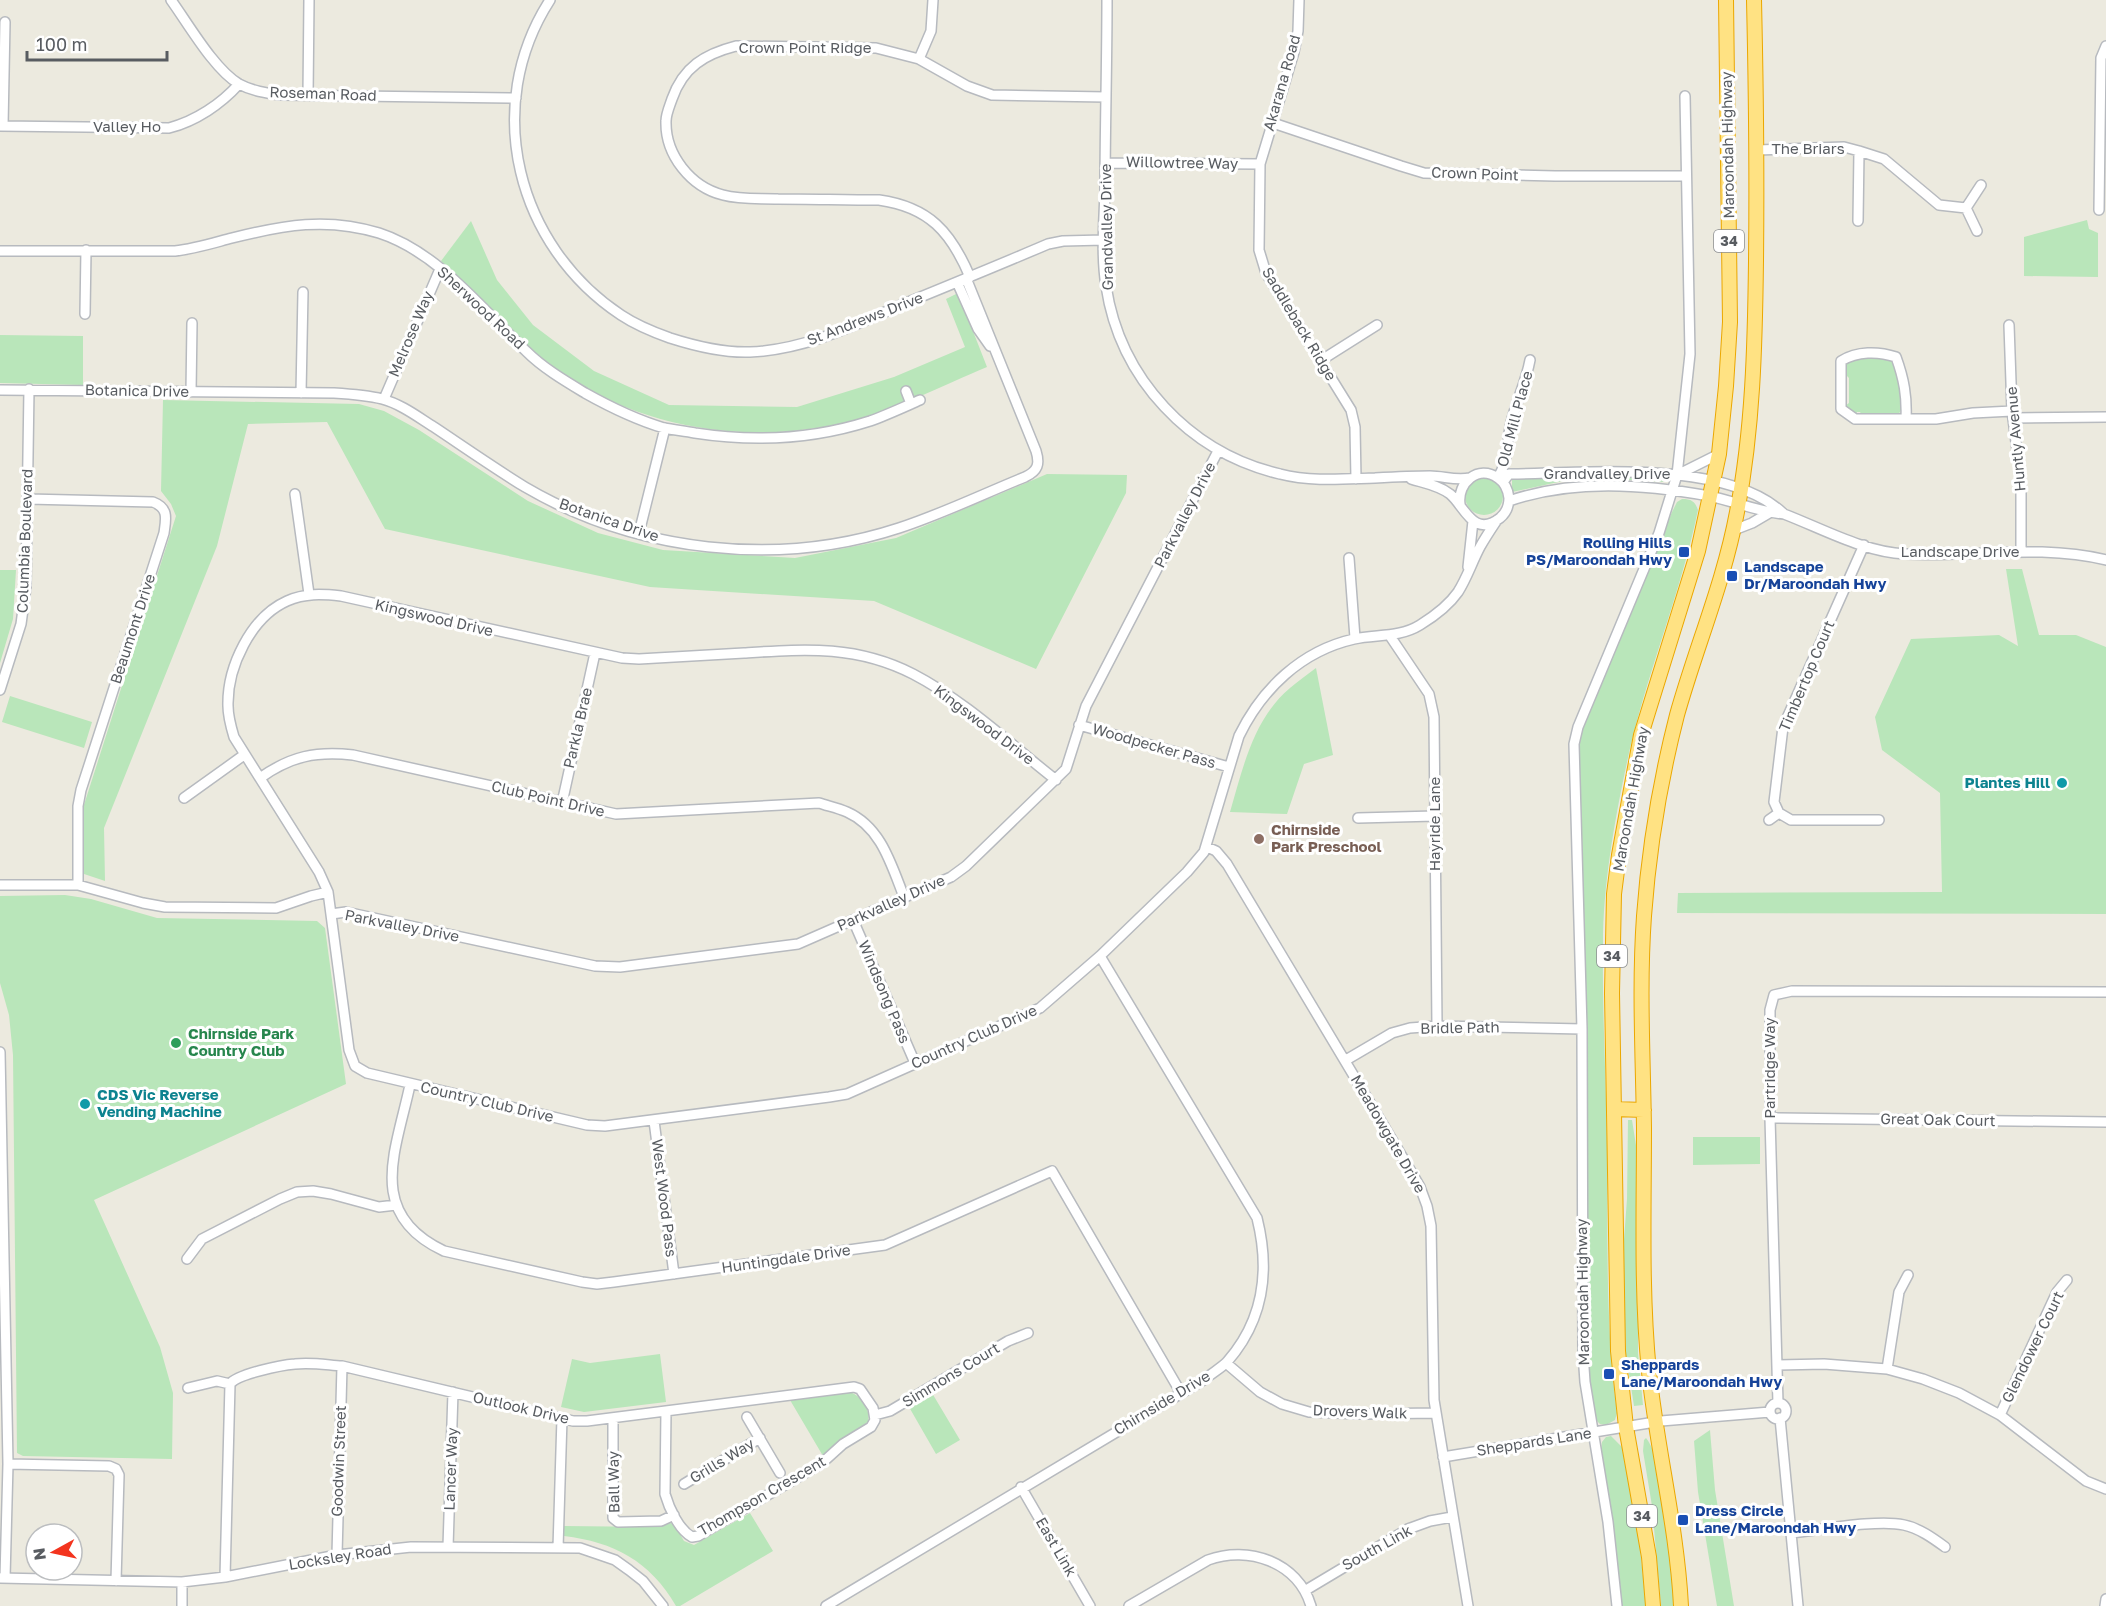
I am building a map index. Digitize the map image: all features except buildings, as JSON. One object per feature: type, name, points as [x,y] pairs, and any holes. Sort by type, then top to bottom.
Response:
[{"type":"highway","name":"Maroondah Highway","points":[[1653,1606],[1644,1527],[1626,1427],[1618,1351],[1612,948],[1614,894],[1641,735],[1698,551],[1719,454],[1730,322],[1726,0]]},
{"type":"highway","name":"Maroondah Highway","points":[[1681,1606],[1670,1503],[1656,1422],[1646,1321],[1641,1033],[1642,952],[1650,852],[1665,769],[1678,713],[1716,596],[1734,530],[1741,488],[1755,361],[1757,150],[1754,0]]},
{"type":"highway","points":[[1614,1110],[1644,1110]]},
{"type":"street","name":"Roseman Road","points":[[171,0],[216,63],[239,84],[269,94],[516,98]]},
{"type":"street","points":[[308,95],[309,0]]},
{"type":"street","name":"St Andrews Drive","points":[[550,0],[527,45],[520,69],[516,98],[516,145],[522,183],[537,220],[557,252],[585,286],[622,316],[651,331],[685,343],[748,352],[798,345],[830,335],[1048,244],[1063,241],[1104,240]]},
{"type":"street","points":[[919,59],[931,31],[933,0]]},
{"type":"street","name":"Grandvalley Drive","points":[[1107,0],[1105,285],[1120,338],[1132,364],[1147,387],[1164,408],[1185,428],[1218,451],[1254,467],[1281,475],[1326,480],[1432,476],[1456,480],[1470,478]]},
{"type":"street","name":"Akarana Road","points":[[1260,164],[1264,144],[1273,123],[1294,51],[1298,31],[1299,0]]},
{"type":"street","points":[[2,126],[5,22]]},
{"type":"street","name":"Crown Point Ridge","points":[[964,279],[949,236],[937,223],[897,203],[879,200],[737,198],[710,191],[692,179],[676,160],[669,141],[666,120],[675,91],[687,72],[701,58],[736,46],[876,48],[919,59],[968,86],[992,95],[1106,97]]},
{"type":"street","points":[[2099,210],[2101,58],[2106,46]]},
{"type":"street","name":"Valley Ho","points":[[2,126],[169,128],[189,122],[201,115],[228,96],[239,84]]},
{"type":"street","name":"Maroondah Highway","points":[[1617,1606],[1608,1522],[1585,1382],[1583,1353],[1582,1029],[1574,744],[1578,727],[1659,533],[1677,475],[1690,354],[1685,96]]},
{"type":"street","name":"Crown Point","points":[[1273,123],[1424,173],[1686,176]]},
{"type":"street","name":"The Briars","points":[[1757,150],[1844,147],[1859,151],[1884,159],[1939,205],[1966,208]]},
{"type":"street","name":"The Briars","points":[[1858,221],[1859,151]]},
{"type":"street","name":"Willowtree Way","points":[[1105,163],[1260,164]]},
{"type":"street","name":"Saddleback Ridge","points":[[1260,164],[1259,250],[1266,273],[1351,410],[1356,479]]},
{"type":"street","points":[[1977,231],[1966,208],[1981,185]]},
{"type":"street","name":"Sherwood Road","points":[[0,251],[184,250],[274,227],[330,223],[381,234],[410,247],[455,281],[528,354],[548,369],[602,402],[665,428],[729,438],[775,438],[816,434],[868,421],[916,402],[906,391]]},
{"type":"street","points":[[85,314],[86,250]]},
{"type":"street","name":"Melrose Way","points":[[384,399],[440,269]]},
{"type":"street","name":"Botanica Drive","points":[[0,390],[301,393],[355,395],[384,399],[415,415],[545,498],[582,514],[639,533],[710,548],[772,550],[834,544],[898,528],[1033,473],[1038,468],[1039,460],[1036,451],[964,279]]},
{"type":"street","points":[[301,393],[303,292]]},
{"type":"street","points":[[191,392],[192,323]]},
{"type":"street","points":[[1320,361],[1377,325]]},
{"type":"street","name":"Huntly Avenue","points":[[2009,325],[2012,415],[2021,481],[2021,552]]},
{"type":"street","points":[[1906,419],[1907,400],[1904,379],[1896,357],[1882,353],[1851,355],[1841,361],[1841,409],[1855,419],[1906,419],[1936,419],[1973,413],[2106,417]]},
{"type":"street","name":"Old Mill Place","points":[[1500,480],[1505,466],[1511,423],[1530,360]]},
{"type":"street","name":"Columbia Boulevard","points":[[0,690],[21,624],[26,587],[29,389]]},
{"type":"street","points":[[639,533],[665,428]]},
{"type":"street","name":"Parkvalley Drive","points":[[331,914],[346,912],[607,968],[784,946],[815,938],[951,877],[966,866],[1066,769],[1086,706],[1218,451]]},
{"type":"street","points":[[1677,475],[1719,454]]},
{"type":"street","name":"Grandvalley Drive","points":[[1500,480],[1509,474],[1628,472],[1677,475],[1714,482]]},
{"type":"street","points":[[1481,474],[1500,480],[1508,491],[1509,501],[1505,511],[1497,520],[1485,524],[1473,521],[1462,511],[1461,489],[1470,478],[1481,474]]},
{"type":"street","name":"Grandvalley Drive","points":[[1403,477],[1439,487],[1460,504]]},
{"type":"street","name":"Landscape Drive","points":[[1714,482],[1753,492],[1784,514],[1864,545],[1904,554],[2021,552],[2073,554],[2106,560]]},
{"type":"street","name":"Grandvalley Drive","points":[[1509,501],[1540,491],[1567,487],[1622,486],[1710,496]]},
{"type":"street","points":[[295,494],[309,594]]},
{"type":"street","name":"Landscape Drive","points":[[1710,496],[1769,513],[1784,514]]},
{"type":"street","name":"Beaumont Drive","points":[[28,498],[153,502],[162,507],[167,517],[164,533],[81,790],[78,806],[78,885]]},
{"type":"street","points":[[1734,530],[1769,513]]},
{"type":"street","name":"Country Club Drive","points":[[355,1066],[367,1073],[410,1085],[586,1125],[605,1126],[847,1094],[1040,1008],[1100,956],[1187,872],[1207,847],[1239,736],[1247,720],[1279,679],[1307,658],[1338,644],[1355,639],[1390,636],[1411,629],[1432,616],[1455,597],[1480,547],[1497,520]]},
{"type":"street","name":"Country Club Drive","points":[[1467,575],[1473,521]]},
{"type":"street","name":"Timbertop Court","points":[[1779,813],[1775,807],[1774,794],[1783,727],[1864,545]]},
{"type":"street","points":[[1349,558],[1355,639]]},
{"type":"street","name":"Kingswood Drive","points":[[355,1066],[349,1050],[328,892],[319,872],[244,755],[234,737],[229,721],[230,683],[252,630],[273,608],[286,601],[309,594],[341,596],[595,653],[639,659],[809,649],[851,653],[871,658],[914,675],[951,698],[1056,780]]},
{"type":"street","name":"Hayride Lane","points":[[1390,636],[1423,684],[1434,717],[1437,1026]]},
{"type":"street","name":"Parkla Brae","points":[[562,803],[595,653]]},
{"type":"street","name":"Woodpecker Pass","points":[[1079,725],[1229,767]]},
{"type":"street","name":"Club Point Drive","points":[[260,778],[284,763],[304,755],[330,752],[353,754],[616,814],[819,803],[847,812],[870,827],[887,853],[904,897]]},
{"type":"street","points":[[184,798],[244,755]]},
{"type":"street","points":[[1769,820],[1779,813],[1785,818],[1797,821],[1879,820]]},
{"type":"street","points":[[1358,818],[1435,816]]},
{"type":"street","name":"Meadowgate Drive","points":[[1207,847],[1216,851],[1227,864],[1420,1186],[1427,1206],[1432,1246],[1433,1386],[1452,1517],[1468,1606]]},
{"type":"street","points":[[0,885],[78,885],[165,908],[276,908],[328,892]]},
{"type":"street","name":"Windsong Pass","points":[[853,920],[915,1063]]},
{"type":"street","name":"Chirnside Drive","points":[[826,1606],[1021,1487],[1205,1379],[1226,1363],[1252,1323],[1264,1275],[1264,1245],[1257,1218],[1100,956]]},
{"type":"street","name":"Partridge Way","points":[[1778,1403],[1770,1118],[1770,1010],[1774,995],[1782,992],[2106,992]]},
{"type":"street","name":"Bridle Path","points":[[1346,1060],[1392,1033],[1410,1028],[1437,1026],[1582,1029]]},
{"type":"street","points":[[0,1052],[8,1464],[3,1578]]},
{"type":"street","name":"Huntingdale Drive","points":[[410,1085],[390,1177],[396,1205],[412,1231],[428,1244],[444,1251],[582,1282],[597,1284],[885,1245],[1052,1171],[1181,1393]]},
{"type":"street","name":"Great Oak Court","points":[[1770,1118],[2106,1122]]},
{"type":"street","name":"West Wood Pass","points":[[654,1121],[674,1274]]},
{"type":"street","points":[[186,1259],[202,1239],[297,1192],[313,1191],[331,1194],[379,1207],[396,1205]]},
{"type":"street","points":[[1887,1369],[1899,1292],[1908,1275]]},
{"type":"street","name":"Glendower Court","points":[[2000,1415],[2057,1292],[2067,1280]]},
{"type":"street","name":"Simmons Court","points":[[875,1415],[890,1411],[1008,1341],[1028,1334]]},
{"type":"street","name":"Outlook Drive","points":[[188,1388],[217,1381],[230,1384],[238,1377],[293,1364],[312,1363],[342,1366],[562,1418],[587,1421],[854,1387],[862,1392],[875,1415]]},
{"type":"street","name":"Drovers Walk","points":[[1226,1363],[1260,1392],[1282,1404],[1309,1412],[1436,1413]]},
{"type":"street","points":[[1778,1365],[1824,1364],[1887,1369],[1923,1379],[1959,1393],[2000,1415],[2086,1481],[2106,1489]]},
{"type":"street","name":"Goodwin Street","points":[[336,1555],[342,1366]]},
{"type":"street","points":[[225,1577],[230,1384]]},
{"type":"street","name":"Lancer Way","points":[[448,1547],[453,1392]]},
{"type":"street","points":[[1780,1418],[1774,1418],[1770,1412],[1772,1405],[1778,1403],[1784,1406],[1786,1411],[1780,1418],[1798,1606]]},
{"type":"street","name":"Thompson Crescent","points":[[666,1411],[665,1487],[667,1500],[686,1534],[692,1537],[698,1536],[822,1463],[843,1444],[872,1427],[875,1415]]},
{"type":"street","name":"Sheppards Lane","points":[[1443,1457],[1656,1422],[1770,1412]]},
{"type":"street","points":[[747,1417],[780,1473]]},
{"type":"street","points":[[558,1548],[562,1418]]},
{"type":"street","name":"Ball Way","points":[[613,1418],[613,1518],[618,1522],[661,1521],[674,1515]]},
{"type":"street","name":"Grills Way","points":[[684,1484],[760,1438]]},
{"type":"street","points":[[8,1464],[109,1466],[116,1469],[119,1475],[116,1581]]},
{"type":"street","name":"East Link","points":[[1021,1487],[1090,1606]]},
{"type":"street","name":"South Link","points":[[1306,1590],[1408,1529],[1430,1521],[1452,1517]]},
{"type":"street","points":[[1791,1533],[1883,1524],[1905,1525],[1933,1538],[1945,1547]]},
{"type":"street","name":"Locksley Road","points":[[3,1578],[182,1582],[225,1577],[336,1555],[411,1547],[580,1548],[615,1560],[643,1581],[662,1605]]},
{"type":"street","points":[[1129,1606],[1220,1555],[1249,1555],[1268,1560],[1284,1569],[1306,1590],[1311,1606]]},
{"type":"street","points":[[182,1582],[182,1606]]},
{"type":"street","points":[[2105,1606],[2106,1599]]},
{"type":"green space","points":[[2087,220],[2089,229],[2098,233],[2098,277],[2024,276],[2024,237]]},
{"type":"green space","points":[[471,221],[497,280],[533,325],[594,371],[669,405],[797,407],[894,377],[965,347],[946,299],[958,293],[987,367],[879,413],[843,423],[808,429],[737,432],[701,428],[666,420],[632,410],[599,395],[551,365],[518,337],[441,261]]},
{"type":"green space","points":[[0,335],[83,336],[83,385],[0,383]]},
{"type":"green space","points":[[1884,358],[1896,365],[1903,407],[1898,415],[1892,417],[1889,413],[1863,413],[1862,415],[1857,412],[1854,417],[1845,406],[1849,403],[1849,378],[1845,374],[1846,364],[1854,359]]},
{"type":"green space","points":[[163,400],[359,404],[384,411],[419,430],[528,501],[598,533],[663,550],[795,558],[896,538],[1047,474],[1127,475],[1126,493],[1036,669],[874,601],[650,587],[385,529],[327,422],[248,424],[217,546],[104,828],[105,881],[84,874],[83,808],[176,516],[171,504],[161,491]]},
{"type":"green space","points":[[1638,476],[1664,482],[1563,481],[1512,492],[1512,478]]},
{"type":"green space","points":[[1484,477],[1497,483],[1503,496],[1497,509],[1484,515],[1471,509],[1465,496],[1471,483]]},
{"type":"green space","points":[[1682,499],[1692,501],[1698,510],[1682,574],[1634,734],[1613,833],[1603,922],[1608,1278],[1617,1413],[1615,1420],[1606,1425],[1600,1424],[1595,1419],[1588,1371],[1587,1065],[1578,754],[1581,733],[1672,512],[1677,502]]},
{"type":"green space","points":[[2006,569],[2022,569],[2039,635],[2076,635],[2106,647],[2106,914],[1677,913],[1678,893],[1942,892],[1940,793],[1882,750],[1875,717],[1911,639],[1999,635],[2018,646]]},
{"type":"green space","points":[[0,570],[16,570],[13,619],[0,663]]},
{"type":"green space","points":[[1316,668],[1333,755],[1304,764],[1287,814],[1230,812],[1258,729],[1277,700]]},
{"type":"green space","points":[[10,696],[92,722],[84,748],[2,722]]},
{"type":"green space","name":"Chirnside Park Country Club","points":[[65,895],[91,899],[157,918],[317,921],[325,928],[346,1084],[94,1200],[160,1347],[173,1393],[172,1459],[23,1456],[17,1453],[13,1055],[9,1015],[0,983],[0,896]]},
{"type":"green space","points":[[1628,1120],[1632,1120],[1638,1158],[1638,1353],[1643,1405],[1634,1406],[1626,1355],[1623,1253],[1627,1199]]},
{"type":"green space","points":[[1693,1137],[1760,1137],[1760,1164],[1693,1165]]},
{"type":"green space","points":[[660,1354],[666,1402],[584,1412],[561,1407],[572,1359],[590,1363]]},
{"type":"green space","points":[[850,1392],[865,1404],[869,1417],[868,1422],[839,1441],[823,1456],[790,1400]]},
{"type":"green space","points":[[932,1393],[960,1440],[936,1454],[909,1407]]},
{"type":"green space","points":[[1710,1430],[1715,1490],[1734,1606],[1717,1606],[1698,1492],[1694,1441]]},
{"type":"green space","points":[[1611,1436],[1622,1447],[1640,1548],[1646,1606],[1622,1606],[1601,1449],[1602,1442],[1606,1437]]},
{"type":"green space","points":[[1646,1438],[1653,1451],[1664,1493],[1676,1606],[1661,1606],[1652,1506],[1643,1451]]},
{"type":"green space","points":[[750,1513],[773,1551],[680,1606],[676,1606],[655,1577],[629,1556],[599,1543],[564,1536],[564,1526],[657,1527],[670,1523],[674,1524],[684,1541],[694,1545]]},
{"type":"place","name":"Rolling Hills PS/Maroondah Hwy","points":[[1684,552]]},
{"type":"place","name":"Landscape Dr/Maroondah Hwy","points":[[1732,576]]},
{"type":"place","name":"Plantes Hill","points":[[2062,783]]},
{"type":"place","name":"Chirnside Park Preschool","points":[[1259,839]]},
{"type":"place","name":"Chirnside Park Country Club","points":[[176,1043]]},
{"type":"place","name":"CDS Vic Reverse Vending Machine","points":[[85,1104]]},
{"type":"place","name":"Sheppards Lane/Maroondah Hwy","points":[[1609,1374]]},
{"type":"place","name":"Dress Circle Lane/Maroondah Hwy","points":[[1683,1520]]}]
